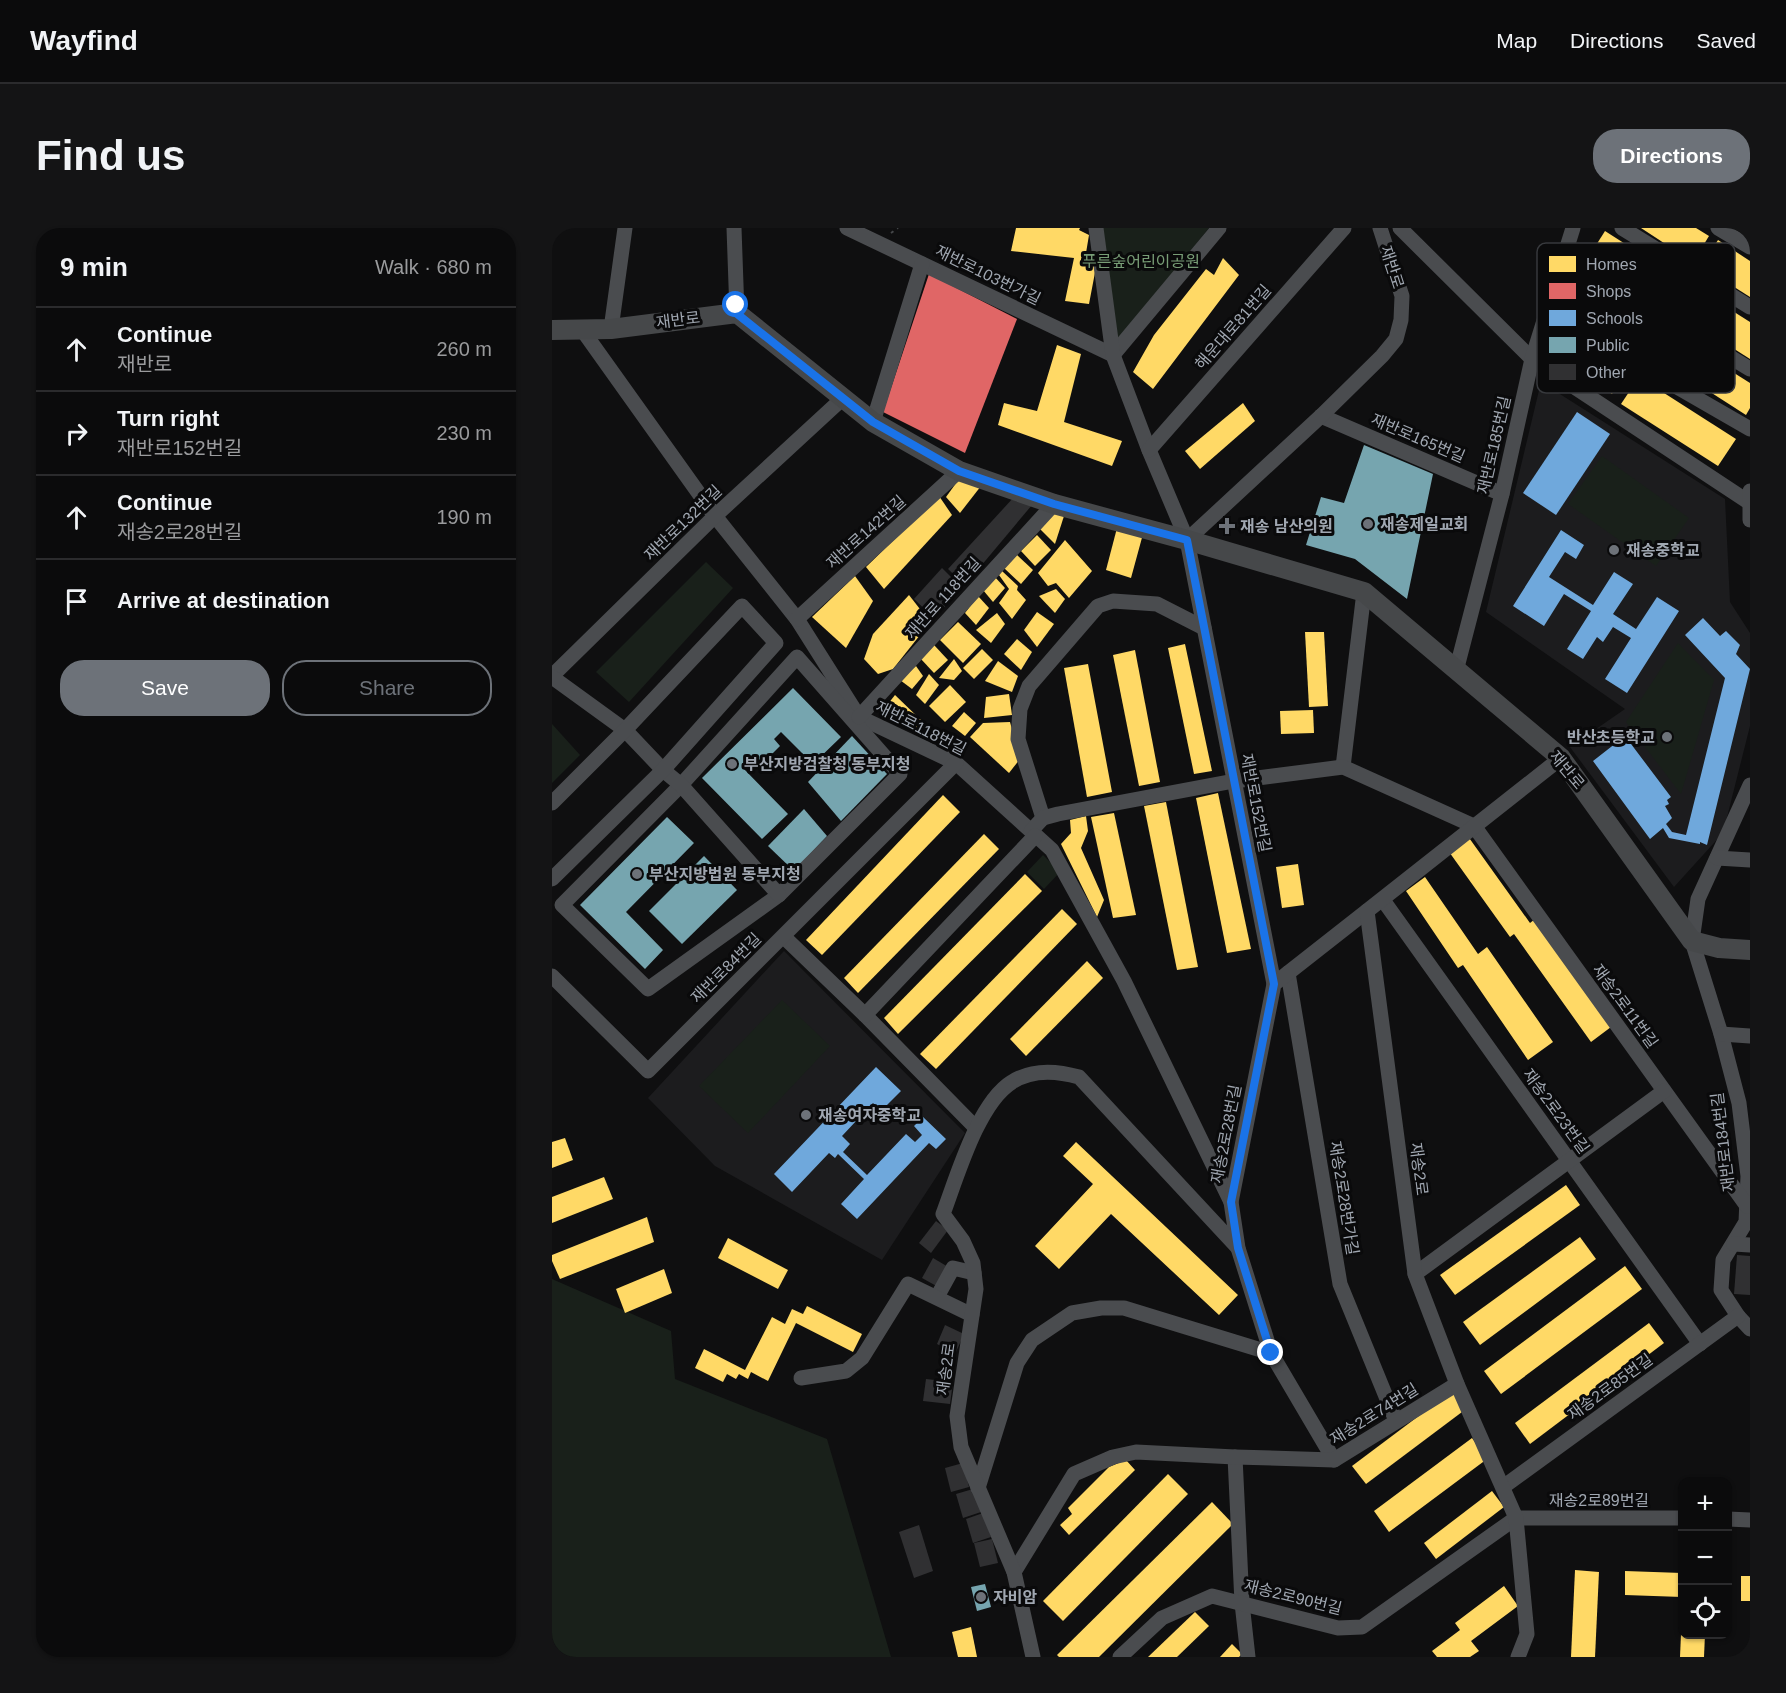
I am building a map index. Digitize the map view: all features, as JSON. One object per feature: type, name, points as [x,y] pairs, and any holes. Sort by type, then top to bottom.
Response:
[{"type":"main road","name":"재반로","points":[[552,330],[610,329],[736,313],[873,422],[959,471],[1054,504],[1364,592],[1561,758],[1692,941]]},
{"type":"main road","points":[[1692,941],[1719,948],[1750,950]]},
{"type":"street","points":[[610,329],[625,228]]},
{"type":"street","points":[[734,228],[736,313]]},
{"type":"street","points":[[852,231],[874,228]]},
{"type":"street","points":[[1096,228],[1113,355],[1149,450],[1187,540]]},
{"type":"street","name":"해운대로81번길","points":[[1149,450],[1344,228]]},
{"type":"street","name":"재반로","points":[[1187,540],[1321,416],[1382,356],[1396,339],[1401,320],[1402,296],[1380,228]]},
{"type":"street","points":[[1400,228],[1537,362]]},
{"type":"street","name":"재반로185번길","points":[[1568,243],[1573,228]]},
{"type":"street","points":[[1622,228],[1646,243]]},
{"type":"street","points":[[1718,228],[1750,248]]},
{"type":"street","points":[[1113,355],[1217,229]]},
{"type":"street","name":"재반로103번가길","points":[[852,231],[1113,355]]},
{"type":"street","points":[[873,422],[922,264]]},
{"type":"street","points":[[1735,298],[1750,307]]},
{"type":"street","name":"재반로118번길","points":[[582,331],[716,516],[797,619],[859,717],[956,764],[1052,850],[1124,981],[1231,1202]]},
{"type":"street","name":"재반로185번길","points":[[1456,671],[1502,494],[1537,343]]},
{"type":"street","points":[[1735,360],[1750,369]]},
{"type":"street","points":[[1585,393],[1750,499],[1750,520]]},
{"type":"street","points":[[1688,393],[1750,429]]},
{"type":"street","name":"재반로132번길","points":[[552,676],[716,516],[843,399]]},
{"type":"street","name":"재반로165번길","points":[[1321,416],[1502,494]]},
{"type":"street","name":"재반로142번길","points":[[797,619],[959,471]]},
{"type":"street","name":"재반로 118번길","points":[[859,717],[1054,504]]},
{"type":"street","name":"재반로152번길","points":[[1187,540],[1274,984]]},
{"type":"street","points":[[1343,767],[1364,592]]},
{"type":"street","points":[[1043,818],[1018,739],[1020,710],[1029,686],[1098,606],[1113,601],[1157,604],[1204,628]]},
{"type":"street","points":[[552,803],[625,730],[742,606],[776,643],[663,770],[552,879]]},
{"type":"street","points":[[797,657],[900,774],[779,895],[648,989],[562,905],[681,784],[797,657]]},
{"type":"street","points":[[552,676],[625,730],[663,770],[681,784],[779,895]]},
{"type":"street","points":[[1274,984],[1561,758]]},
{"type":"street","points":[[784,936],[956,764]]},
{"type":"street","points":[[865,1015],[1033,833],[1043,818],[1234,781],[1343,767],[1474,826]]},
{"type":"street","points":[[1692,941],[1698,899],[1750,788]]},
{"type":"street","name":"재송2로11번길","points":[[1474,826],[1747,1206]]},
{"type":"street","points":[[1717,858],[1750,860]]},
{"type":"street","name":"재송2로23번길","points":[[1383,900],[1700,1344]]},
{"type":"street","name":"재송2로","points":[[1367,911],[1415,1274],[1457,1384],[1515,1518],[1527,1634],[1518,1657]]},
{"type":"street","name":"재반로84번길","points":[[552,976],[648,1071],[784,936],[976,1128]]},
{"type":"street","name":"재반로184번길","points":[[1692,941],[1745,1104],[1749,1176],[1746,1222],[1723,1260],[1721,1290],[1738,1316],[1750,1329]]},
{"type":"street","name":"재송2로28번가길","points":[[1288,973],[1340,1284],[1396,1421]]},
{"type":"street","name":"재송2로28번길","points":[[1274,984],[1231,1202],[1238,1248],[1271,1353],[1334,1460]]},
{"type":"street","points":[[1721,1034],[1750,1036]]},
{"type":"street","name":"재송2로","points":[[1033,1657],[1014,1572],[961,1447],[957,1416],[976,1289],[973,1263],[963,1241],[943,1214],[976,1128],[992,1101],[1012,1082],[1032,1074],[1061,1072],[1079,1077],[1238,1248]]},
{"type":"street","points":[[1415,1274],[1664,1091]]},
{"type":"street","points":[[1734,1244],[1750,1245]]},
{"type":"street","points":[[937,1298],[953,1268],[974,1272]]},
{"type":"street","points":[[801,1378],[846,1371],[862,1358],[908,1284],[972,1315]]},
{"type":"street","points":[[978,1488],[1017,1363],[1032,1340],[1072,1313],[1101,1308],[1124,1308],[1271,1353]]},
{"type":"street","name":"재송2로85번길","points":[[1503,1487],[1738,1316]]},
{"type":"street","name":"재송2로74번길","points":[[1014,1572],[1074,1474],[1113,1457],[1136,1452],[1334,1460],[1457,1384]]},
{"type":"street","points":[[1235,1457],[1242,1603],[1248,1657]]},
{"type":"street","name":"재송2로90번길","points":[[1120,1657],[1162,1618],[1212,1596],[1338,1628],[1362,1627],[1515,1518]]},
{"type":"street","name":"재송2로89번길","points":[[1515,1518],[1678,1518]]},
{"type":"street","points":[[1732,1519],[1750,1520]]},
{"type":"shaded area","name":"재송중학교","points":[[1538,393],[1558,393],[1725,499],[1730,602],[1750,633],[1750,726],[1723,833],[1674,887],[1570,747],[1625,709],[1486,612]]},
{"type":"shaded area","name":"재송여자중학교","points":[[784,951],[965,1133],[882,1260],[715,1166],[648,1098]]},
{"type":"green space","name":"푸른숲어린이공원","points":[[1103,228],[1209,228],[1118,341]]},
{"type":"green space","points":[[1602,456],[1689,518],[1656,566],[1568,504]]},
{"type":"green space","points":[[706,562],[733,588],[629,702],[596,672]]},
{"type":"green space","points":[[1678,643],[1714,680],[1681,794],[1626,722]]},
{"type":"green space","points":[[552,724],[580,755],[552,783]]},
{"type":"green space","points":[[1043,855],[1060,872],[1044,889],[1027,872]]},
{"type":"green space","points":[[782,1000],[830,1046],[748,1133],[699,1086]]},
{"type":"green space","points":[[552,1279],[671,1331],[675,1379],[827,1439],[891,1657],[552,1657]]},
{"type":"building: Homes","points":[[1016,228],[1080,228],[1079,230],[1089,235],[1085,259],[1097,262],[1089,304],[1065,301],[1074,258],[1011,251]]},
{"type":"building: Homes","points":[[1641,228],[1696,228],[1709,236],[1705,243],[1664,243]]},
{"type":"building: Homes","points":[[1605,231],[1624,243],[1597,243]]},
{"type":"building: Homes","points":[[1735,251],[1750,261],[1750,297],[1735,288]]},
{"type":"building: Homes","points":[[1223,258],[1239,275],[1153,389],[1133,372],[1154,335],[1206,269],[1214,275]]},
{"type":"building: Homes","points":[[1735,312],[1750,322],[1750,359],[1735,349]]},
{"type":"building: Homes","points":[[1057,345],[1081,354],[1064,422],[1122,441],[1112,466],[998,425],[1004,403],[1037,411]]},
{"type":"building: Homes","points":[[1735,374],[1750,383],[1750,408],[1746,415],[1712,393],[1735,393]]},
{"type":"building: Homes","points":[[1628,393],[1664,393],[1736,439],[1718,466],[1621,404]]},
{"type":"building: Homes","points":[[1243,403],[1255,421],[1200,469],[1185,451]]},
{"type":"building: Homes","points":[[962,475],[981,486],[960,513],[946,497]]},
{"type":"building: Homes","points":[[939,496],[952,515],[884,589],[866,567]]},
{"type":"building: Homes","points":[[1056,508],[1064,516],[1055,544],[1038,527]]},
{"type":"building: Homes","points":[[1117,528],[1143,534],[1131,578],[1106,570]]},
{"type":"building: Homes","points":[[1037,535],[1051,550],[1035,566],[1021,551]]},
{"type":"building: Homes","points":[[1065,540],[1092,571],[1069,598],[1056,583],[1048,586],[1038,573]]},
{"type":"building: Homes","points":[[1017,555],[1033,570],[1021,584],[1004,568]]},
{"type":"building: Homes","points":[[1002,571],[1018,586],[1017,590],[1026,600],[1012,619],[999,603],[1009,589],[999,575]]},
{"type":"building: Homes","points":[[855,576],[873,601],[846,648],[812,617]]},
{"type":"building: Homes","points":[[994,576],[1005,588],[993,602],[983,590]]},
{"type":"building: Homes","points":[[1056,589],[1065,599],[1055,613],[1039,596]]},
{"type":"building: Homes","points":[[909,595],[923,613],[924,630],[893,669],[878,674],[864,659],[873,634]]},
{"type":"building: Homes","points":[[978,596],[989,608],[976,625],[965,613]]},
{"type":"building: Homes","points":[[1037,612],[1054,624],[1037,647],[1024,630]]},
{"type":"building: Homes","points":[[997,613],[1005,624],[991,643],[976,630]]},
{"type":"building: Homes","points":[[958,622],[981,644],[963,663],[940,640]]},
{"type":"building: Homes","points":[[1305,632],[1324,632],[1328,706],[1309,707]]},
{"type":"building: Homes","points":[[1017,639],[1032,652],[1021,670],[1004,654]]},
{"type":"building: Homes","points":[[1185,644],[1212,771],[1194,774],[1168,648]]},
{"type":"building: Homes","points":[[934,645],[948,660],[934,673],[920,658]]},
{"type":"building: Homes","points":[[982,649],[993,660],[974,679],[963,668]]},
{"type":"building: Homes","points":[[1135,650],[1160,782],[1139,786],[1113,655]]},
{"type":"building: Homes","points":[[954,659],[962,671],[954,680],[939,678]]},
{"type":"building: Homes","points":[[998,661],[1018,676],[1012,692],[985,681]]},
{"type":"building: Homes","points":[[1088,664],[1112,792],[1087,797],[1064,668]]},
{"type":"building: Homes","points":[[916,666],[923,676],[912,689],[900,680]]},
{"type":"building: Homes","points":[[929,674],[939,685],[925,704],[916,695]]},
{"type":"building: Homes","points":[[950,685],[966,702],[945,722],[929,706]]},
{"type":"building: Homes","points":[[1009,694],[1012,715],[984,718],[986,697]]},
{"type":"building: Homes","points":[[895,695],[924,723],[916,734],[884,709]]},
{"type":"building: Homes","points":[[1313,710],[1314,733],[1281,734],[1280,711]]},
{"type":"building: Homes","points":[[964,712],[976,723],[965,736],[952,726]]},
{"type":"building: Homes","points":[[1010,722],[1020,759],[1009,773],[970,737],[983,723]]},
{"type":"building: Homes","points":[[1218,793],[1251,949],[1227,953],[1196,798]]},
{"type":"building: Homes","points":[[943,795],[960,812],[822,955],[806,940]]},
{"type":"building: Homes","points":[[1166,802],[1198,967],[1177,970],[1144,806]]},
{"type":"building: Homes","points":[[1114,813],[1136,915],[1113,918],[1091,817]]},
{"type":"building: Homes","points":[[1086,816],[1088,831],[1081,848],[1104,900],[1097,917],[1061,844],[1071,833],[1070,820]]},
{"type":"building: Homes","points":[[984,834],[999,849],[858,993],[844,978]]},
{"type":"building: Homes","points":[[1467,835],[1530,923],[1535,919],[1611,1027],[1591,1042],[1514,934],[1510,937],[1447,849]]},
{"type":"building: Homes","points":[[1298,864],[1304,905],[1282,908],[1276,867]]},
{"type":"building: Homes","points":[[1025,874],[1042,891],[898,1034],[884,1018]]},
{"type":"building: Homes","points":[[1425,877],[1478,954],[1487,947],[1553,1042],[1528,1060],[1463,965],[1458,968],[1406,891]]},
{"type":"building: Homes","points":[[1062,909],[1077,924],[936,1069],[920,1054]]},
{"type":"building: Homes","points":[[1087,961],[1103,978],[1026,1056],[1010,1039]]},
{"type":"building: Homes","points":[[565,1138],[573,1160],[552,1168],[552,1142]]},
{"type":"building: Homes","points":[[1076,1142],[1238,1295],[1219,1315],[1111,1214],[1059,1269],[1035,1246],[1093,1184],[1063,1156]]},
{"type":"building: Homes","points":[[604,1177],[613,1199],[552,1223],[552,1197]]},
{"type":"building: Homes","points":[[1566,1185],[1580,1205],[1455,1295],[1440,1275]]},
{"type":"building: Homes","points":[[647,1217],[654,1242],[560,1279],[552,1261],[552,1255]]},
{"type":"building: Homes","points":[[1580,1237],[1596,1259],[1480,1345],[1463,1322]]},
{"type":"building: Homes","points":[[728,1238],[788,1270],[778,1289],[718,1258]]},
{"type":"building: Homes","points":[[1625,1266],[1642,1289],[1501,1394],[1484,1371]]},
{"type":"building: Homes","points":[[664,1269],[672,1293],[625,1313],[616,1289]]},
{"type":"building: Homes","points":[[807,1306],[862,1334],[853,1352],[796,1323],[768,1381],[751,1372],[748,1379],[739,1374],[736,1379],[727,1374],[723,1382],[695,1368],[704,1349],[745,1370],[772,1317],[785,1324],[792,1309],[803,1314]]},
{"type":"building: Homes","points":[[1649,1323],[1664,1343],[1530,1444],[1515,1423]]},
{"type":"building: Homes","points":[[1452,1391],[1466,1409],[1366,1484],[1352,1466]]},
{"type":"building: Homes","points":[[1472,1438],[1487,1459],[1389,1532],[1374,1511]]},
{"type":"building: Homes","points":[[1126,1460],[1135,1470],[1069,1535],[1060,1525],[1072,1514],[1068,1508],[1109,1467]]},
{"type":"building: Homes","points":[[1168,1474],[1188,1494],[1063,1621],[1043,1601]]},
{"type":"building: Homes","points":[[1492,1491],[1504,1507],[1436,1559],[1424,1543]]},
{"type":"building: Homes","points":[[1212,1502],[1233,1524],[1099,1657],[1059,1657],[1057,1655]]},
{"type":"building: Homes","points":[[1575,1570],[1599,1572],[1595,1657],[1571,1657]]},
{"type":"building: Homes","points":[[1625,1571],[1678,1573],[1678,1597],[1625,1595]]},
{"type":"building: Homes","points":[[1741,1576],[1750,1576],[1750,1601],[1741,1601]]},
{"type":"building: Homes","points":[[1504,1586],[1518,1606],[1471,1641],[1479,1651],[1470,1657],[1437,1657],[1432,1651],[1460,1630],[1455,1623]]},
{"type":"building: Homes","points":[[1195,1612],[1209,1626],[1177,1657],[1148,1657]]},
{"type":"building: Homes","points":[[971,1627],[977,1657],[958,1657],[952,1632]]},
{"type":"building: Homes","points":[[1681,1639],[1705,1639],[1704,1657],[1680,1657]]},
{"type":"building: Homes","points":[[1232,1644],[1242,1654],[1239,1657],[1220,1657]]},
{"type":"building: Shops","points":[[929,274],[1017,319],[965,453],[883,412]]},
{"type":"building: Schools","points":[[1577,412],[1610,434],[1556,515],[1523,493]]},
{"type":"building: Schools","points":[[1561,530],[1584,545],[1576,559],[1565,552],[1549,577],[1593,605],[1614,572],[1633,584],[1613,614],[1636,629],[1657,597],[1679,611],[1627,693],[1605,679],[1631,638],[1613,627],[1603,642],[1597,637],[1583,659],[1567,649],[1591,611],[1564,594],[1544,626],[1513,606]]},
{"type":"building: Schools","points":[[1703,618],[1720,636],[1726,631],[1740,645],[1736,654],[1750,669],[1707,845],[1669,838],[1663,828],[1650,839],[1593,761],[1625,736],[1671,797],[1667,800],[1669,804],[1665,806],[1672,818],[1666,824],[1672,832],[1686,835],[1725,678],[1685,635]]},
{"type":"building: Schools","points":[[876,1067],[901,1091],[881,1111],[873,1103],[842,1136],[850,1144],[843,1152],[867,1175],[906,1134],[915,1142],[922,1135],[914,1126],[923,1117],[946,1139],[936,1149],[929,1143],[857,1219],[841,1204],[864,1179],[838,1154],[835,1158],[829,1153],[792,1192],[774,1174]]},
{"type":"building: Public","name":"재송제일교회","points":[[1364,445],[1433,474],[1407,599],[1355,559],[1306,545],[1321,497],[1344,503]]},
{"type":"building: Public","name":"부산지방검찰청 동부지청","points":[[793,688],[841,737],[813,764],[781,732],[774,739],[780,746],[763,763],[755,755],[743,768],[788,814],[762,839],[702,778]]},
{"type":"building: Public","name":"부산지방검찰청 동부지청","points":[[852,736],[887,774],[841,821],[808,782]]},
{"type":"building: Public","name":"부산지방검찰청 동부지청","points":[[804,809],[827,836],[794,871],[768,846]]},
{"type":"building: Public","name":"부산지방법원 동부지청","points":[[667,817],[694,843],[626,912],[663,950],[645,969],[580,905]]},
{"type":"building: Public","name":"부산지방법원 동부지청","points":[[704,856],[737,890],[682,944],[649,911]]},
{"type":"building: Public","name":"자비암","points":[[985,1584],[991,1607],[977,1611],[971,1587]]},
{"type":"building: Other","points":[[1014,497],[1032,505],[965,585],[948,569]]},
{"type":"building: Other","points":[[942,568],[962,588],[934,618],[914,599]]},
{"type":"building: Other","points":[[936,1221],[948,1230],[931,1253],[919,1243]]},
{"type":"building: Other","points":[[1737,1255],[1750,1256],[1750,1295],[1734,1294]]},
{"type":"building: Other","points":[[933,1258],[950,1268],[940,1288],[922,1278]]},
{"type":"building: Other","points":[[945,1325],[964,1334],[956,1352],[937,1344]]},
{"type":"building: Other","points":[[926,1379],[953,1382],[950,1404],[923,1401]]},
{"type":"building: Other","points":[[963,1463],[969,1487],[951,1492],[945,1468]]},
{"type":"building: Other","points":[[973,1489],[981,1512],[963,1518],[956,1494]]},
{"type":"building: Other","points":[[983,1513],[991,1537],[973,1543],[966,1519]]},
{"type":"building: Other","points":[[919,1525],[933,1571],[914,1578],[899,1532]]},
{"type":"building: Other","points":[[992,1539],[998,1563],[980,1567],[974,1543]]},
{"type":"place","name":"재송제일교회","points":[[1368,524]]},
{"type":"place","name":"재송 남산의원","points":[[1227,526]]},
{"type":"place","name":"재송중학교","points":[[1614,550]]},
{"type":"place","name":"반산초등학교","points":[[1667,737]]},
{"type":"place","name":"부산지방검찰청 동부지청","points":[[732,764]]},
{"type":"place","name":"부산지방법원 동부지청","points":[[637,874]]},
{"type":"place","name":"재송여자중학교","points":[[806,1115]]},
{"type":"place","name":"자비암","points":[[981,1597]]},
{"type":"route","points":[[736,305],[736,313],[873,422],[959,471],[1054,504],[1187,540],[1274,984],[1231,1202],[1238,1248],[1271,1353]]}]
